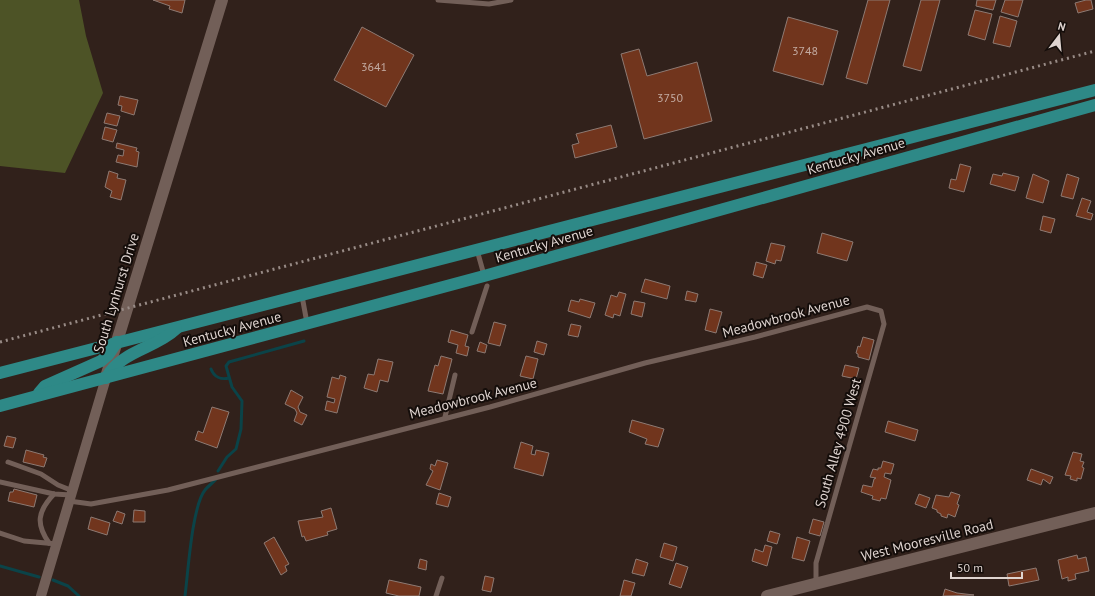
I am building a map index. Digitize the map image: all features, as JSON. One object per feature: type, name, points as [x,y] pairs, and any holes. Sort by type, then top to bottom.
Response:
[{"type":"main road","name":"South Lynhurst Drive","points":[[106,378],[222,0]]},
{"type":"main road","name":"Kentucky Avenue","points":[[0,373],[1095,90]]},
{"type":"main road","name":"Kentucky Avenue","points":[[0,406],[308,324],[486,281],[1095,105]]},
{"type":"main road","points":[[106,378],[113,368],[126,357],[163,339],[180,326]]},
{"type":"main road","points":[[36,396],[45,386],[101,361],[108,355],[117,342]]},
{"type":"main road","name":"West Mooresville Road","points":[[770,596],[816,583],[1095,513]]},
{"type":"street","name":"South Lynhurst Drive","points":[[41,596],[53,544],[71,496],[106,378]]},
{"type":"lane","points":[[438,0],[489,4],[511,0]]},
{"type":"lane","points":[[472,332],[486,281],[477,250]]},
{"type":"lane","points":[[302,295],[308,324]]},
{"type":"lane","name":"Meadowbrook Avenue","points":[[0,482],[54,494],[71,496],[91,504],[153,493],[552,390],[645,363],[755,337],[867,307],[881,310]]},
{"type":"lane","name":"South Alley 4900 West","points":[[816,583],[816,563],[884,324],[881,310]]},
{"type":"lane","points":[[445,417],[455,375]]},
{"type":"lane","points":[[8,462],[41,474],[71,496]]},
{"type":"lane","points":[[53,544],[42,533],[40,519],[44,506],[54,494]]},
{"type":"lane","points":[[0,533],[24,541],[53,544]]},
{"type":"lane","points":[[436,596],[442,578]]},
{"type":"green space","points":[[0,0],[79,0],[86,36],[103,93],[65,173],[0,166]]},
{"type":"building","points":[[153,0],[185,0],[182,13],[169,9],[170,6]]},
{"type":"building","points":[[868,0],[890,0],[867,84],[846,78]]},
{"type":"building","points":[[921,0],[940,0],[921,71],[903,66]]},
{"type":"building","points":[[977,0],[996,0],[993,10],[976,6]]},
{"type":"building","points":[[1005,0],[1023,0],[1018,17],[1001,12]]},
{"type":"building","points":[[1091,0],[1093,9],[1078,13],[1075,3]]},
{"type":"building","points":[[975,10],[992,14],[985,40],[968,35]]},
{"type":"building","points":[[1000,16],[1017,21],[1010,47],[993,43]]},
{"type":"building","points":[[788,17],[838,31],[823,85],[773,71]]},
{"type":"building","points":[[362,27],[414,55],[386,107],[334,80]]},
{"type":"building","points":[[639,49],[647,76],[697,62],[712,121],[644,139],[621,54]]},
{"type":"building","points":[[120,96],[138,100],[134,115],[121,111],[122,106],[118,105]]},
{"type":"building","points":[[107,113],[120,116],[117,126],[104,123]]},
{"type":"building","points":[[611,125],[617,147],[575,158],[572,145],[579,143],[576,134]]},
{"type":"building","points":[[105,127],[117,130],[113,142],[102,139]]},
{"type":"building","points":[[117,143],[137,148],[136,151],[139,152],[137,167],[116,162],[118,155],[123,156],[124,150],[116,148]]},
{"type":"building","points":[[960,164],[971,167],[964,192],[949,188],[951,179],[956,180]]},
{"type":"building","points":[[109,171],[118,174],[117,178],[126,180],[121,200],[110,197],[112,191],[105,187]]},
{"type":"building","points":[[1003,173],[1019,177],[1015,191],[990,184],[993,174],[1002,176]]},
{"type":"building","points":[[1033,174],[1049,181],[1043,203],[1026,198]]},
{"type":"building","points":[[1067,174],[1079,178],[1073,199],[1061,196]]},
{"type":"building","points":[[1082,198],[1091,201],[1087,212],[1093,214],[1091,220],[1076,216]]},
{"type":"building","points":[[1043,216],[1055,219],[1051,233],[1040,230]]},
{"type":"building","points":[[822,233],[853,242],[847,261],[817,253]]},
{"type":"building","points":[[771,243],[785,246],[781,261],[776,260],[775,264],[766,261]]},
{"type":"building","points":[[756,262],[767,265],[763,278],[753,275]]},
{"type":"building","points":[[645,279],[670,286],[667,299],[641,292]]},
{"type":"building","points":[[687,291],[698,294],[696,302],[685,300]]},
{"type":"building","points":[[619,292],[626,294],[620,316],[614,314],[613,318],[605,315],[611,295],[617,297]]},
{"type":"building","points":[[580,299],[595,303],[590,318],[568,311],[571,300],[579,302]]},
{"type":"building","points":[[634,301],[645,303],[642,317],[631,314]]},
{"type":"building","points":[[710,309],[722,312],[716,333],[705,330]]},
{"type":"building","points":[[494,322],[506,325],[500,346],[488,343]]},
{"type":"building","points":[[571,324],[581,326],[578,337],[568,335]]},
{"type":"building","points":[[451,330],[468,335],[465,346],[469,347],[467,356],[456,353],[458,345],[448,342]]},
{"type":"building","points":[[863,337],[874,340],[869,360],[858,357],[858,354],[856,353],[858,346],[860,347]]},
{"type":"building","points":[[537,341],[547,344],[544,355],[534,352]]},
{"type":"building","points":[[480,342],[487,345],[485,353],[477,351]]},
{"type":"building","points":[[441,356],[452,359],[443,394],[428,391],[435,365],[438,366]]},
{"type":"building","points":[[526,356],[538,359],[533,379],[520,376]]},
{"type":"building","points":[[378,359],[393,362],[388,382],[380,380],[377,392],[364,388],[368,374],[374,375]]},
{"type":"building","points":[[845,365],[859,368],[856,379],[842,376]]},
{"type":"building","points":[[340,375],[346,377],[337,413],[325,410],[327,401],[334,403],[335,399],[327,397],[332,377],[339,379]]},
{"type":"building","points":[[291,390],[303,397],[298,407],[300,412],[307,415],[302,425],[294,421],[297,413],[295,409],[285,404]]},
{"type":"building","points":[[212,407],[229,412],[217,448],[195,440],[198,431],[203,433]]},
{"type":"building","points":[[632,420],[664,429],[658,447],[645,444],[647,439],[629,432]]},
{"type":"building","points":[[888,421],[918,430],[915,441],[885,432]]},
{"type":"building","points":[[7,436],[16,438],[13,448],[4,446]]},
{"type":"building","points":[[521,442],[533,446],[531,454],[535,455],[536,450],[549,453],[543,476],[514,468]]},
{"type":"building","points":[[26,450],[44,455],[43,457],[47,458],[44,467],[23,462]]},
{"type":"building","points":[[1073,452],[1082,454],[1080,461],[1084,462],[1081,479],[1077,478],[1077,481],[1070,479],[1071,476],[1065,475]]},
{"type":"building","points":[[437,460],[448,463],[440,490],[426,485],[433,471],[430,469],[431,464],[435,466]]},
{"type":"building","points":[[883,461],[894,464],[891,474],[885,473],[884,477],[891,480],[886,499],[881,498],[880,501],[872,499],[873,496],[861,492],[863,485],[872,487],[874,479],[876,478],[870,477],[873,469],[878,470],[878,468],[881,468]]},
{"type":"building","points":[[1031,469],[1053,477],[1050,484],[1043,479],[1041,485],[1027,480]]},
{"type":"building","points":[[14,489],[37,495],[34,507],[8,501],[10,492],[13,492]]},
{"type":"building","points":[[951,492],[960,495],[957,504],[959,505],[955,517],[948,514],[947,518],[941,516],[937,510],[932,508],[936,495],[949,497]]},
{"type":"building","points":[[439,493],[451,497],[448,507],[436,504]]},
{"type":"building","points":[[919,494],[930,498],[926,508],[915,504]]},
{"type":"building","points":[[331,508],[337,529],[327,532],[328,535],[306,541],[304,536],[302,537],[298,521],[323,517],[321,511]]},
{"type":"building","points":[[134,510],[145,511],[145,522],[133,522]]},
{"type":"building","points":[[117,511],[125,514],[122,524],[113,521]]},
{"type":"building","points":[[91,517],[110,523],[107,535],[88,529]]},
{"type":"building","points":[[813,519],[824,522],[820,536],[809,533]]},
{"type":"building","points":[[770,531],[780,534],[777,544],[767,541]]},
{"type":"building","points":[[274,537],[289,564],[285,566],[287,571],[281,575],[264,543]]},
{"type":"building","points":[[797,537],[810,541],[804,561],[792,558]]},
{"type":"building","points":[[664,543],[677,547],[673,561],[660,557]]},
{"type":"building","points":[[765,545],[772,547],[767,566],[752,561],[755,549],[763,552]]},
{"type":"building","points":[[1077,555],[1078,559],[1086,557],[1089,571],[1075,574],[1076,579],[1068,581],[1068,577],[1062,579],[1058,560]]},
{"type":"building","points":[[420,559],[427,561],[426,570],[418,568]]},
{"type":"building","points":[[636,559],[648,563],[644,576],[632,573]]},
{"type":"building","points":[[676,563],[688,567],[681,588],[669,584]]},
{"type":"building","points":[[1036,568],[1039,580],[1009,586],[1007,574]]},
{"type":"building","points":[[485,576],[494,578],[491,592],[482,590]]},
{"type":"building","points":[[389,580],[421,587],[419,596],[399,596],[386,593]]},
{"type":"building","points":[[624,580],[635,583],[631,596],[620,596]]},
{"type":"building","points":[[945,589],[957,593],[974,595],[943,596]]},
{"type":"waterway","points":[[218,471],[227,457],[236,449],[241,429],[242,401],[232,387],[226,366],[229,362],[304,341]]},
{"type":"waterway","points":[[211,369],[218,377],[223,379],[229,378]]},
{"type":"waterway","points":[[185,596],[191,540],[197,510],[205,490],[216,479]]},
{"type":"waterway","points":[[0,566],[39,577]]},
{"type":"waterway","points":[[53,580],[68,586],[79,596]]},
{"type":"railway","points":[[0,342],[1095,51]]}]
